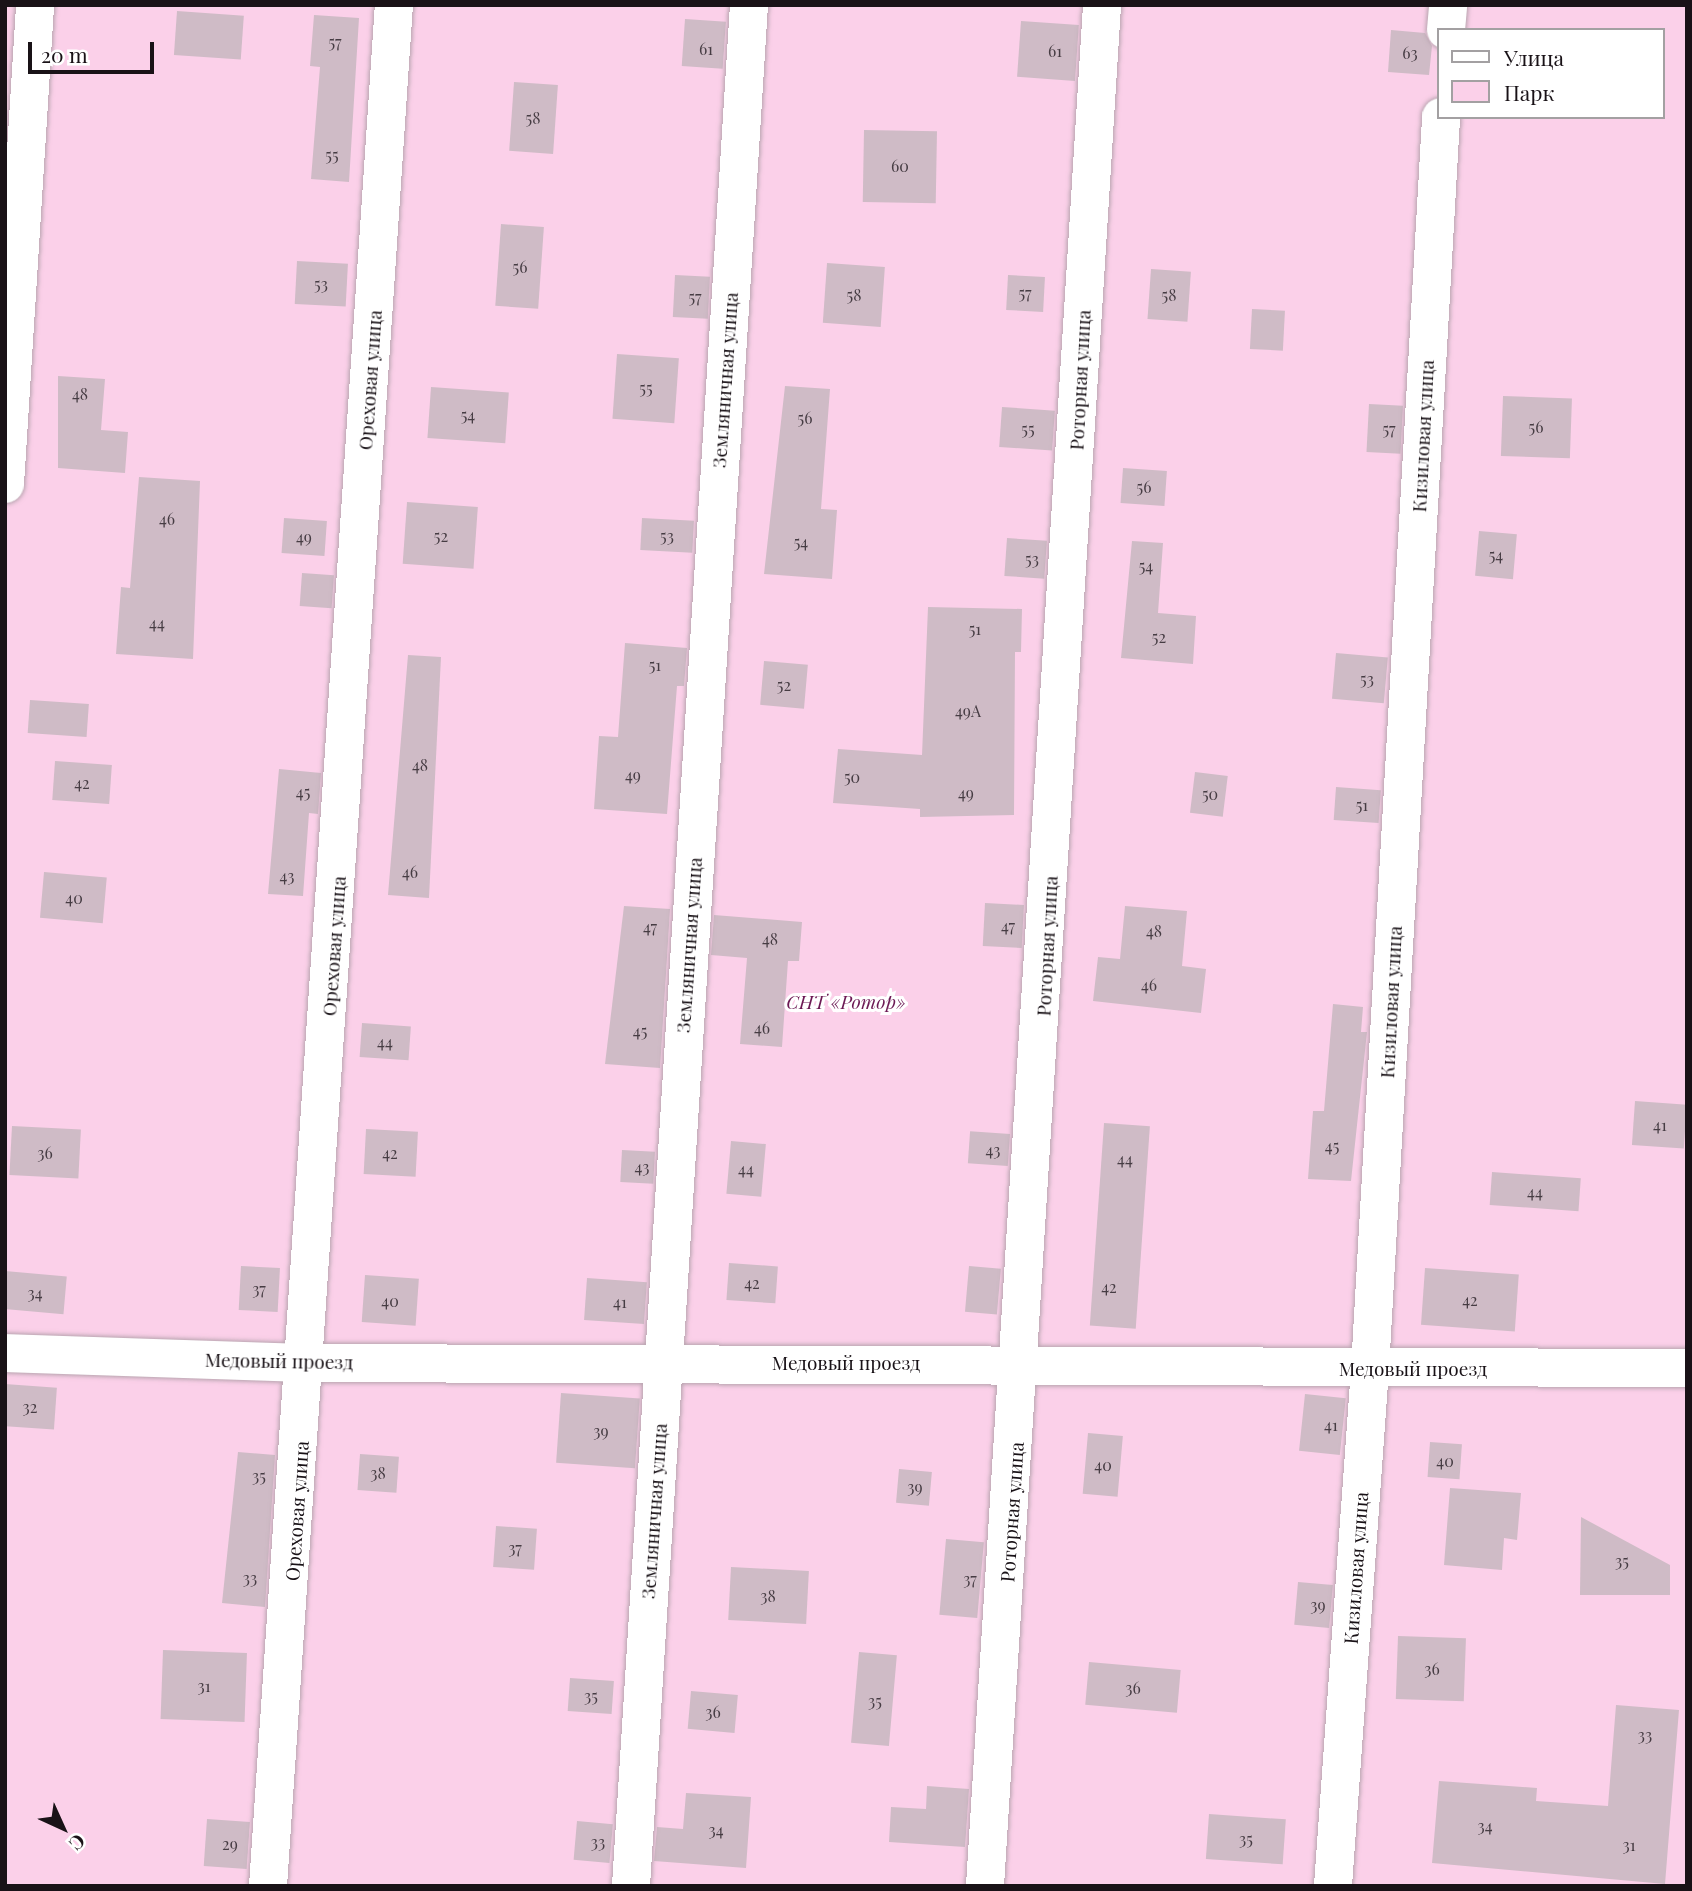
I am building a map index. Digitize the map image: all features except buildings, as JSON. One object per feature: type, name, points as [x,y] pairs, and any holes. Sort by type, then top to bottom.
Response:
[{"type":"street","points":[[5,484],[35,5]]},
{"type":"street","name":"Ореховая улица","points":[[268,1886],[308,1363],[394,5]]},
{"type":"street","name":"Земляничная улица","points":[[631,1886],[749,5]]},
{"type":"street","name":"Роторная улица","points":[[985,1886],[1022,1363],[1102,5]]},
{"type":"street","points":[[1446,28],[1448,5]]},
{"type":"street","name":"Кизиловая улица","points":[[1333,1886],[1370,1369],[1441,119]]},
{"type":"street","name":"Медовый проезд","points":[[5,1353],[308,1363],[1022,1363],[1370,1369],[1687,1368]]},
{"type":"green space","name":"СНТ «Ротор»","points":[[5,5],[1687,5],[1687,1886],[5,1886]]}]
